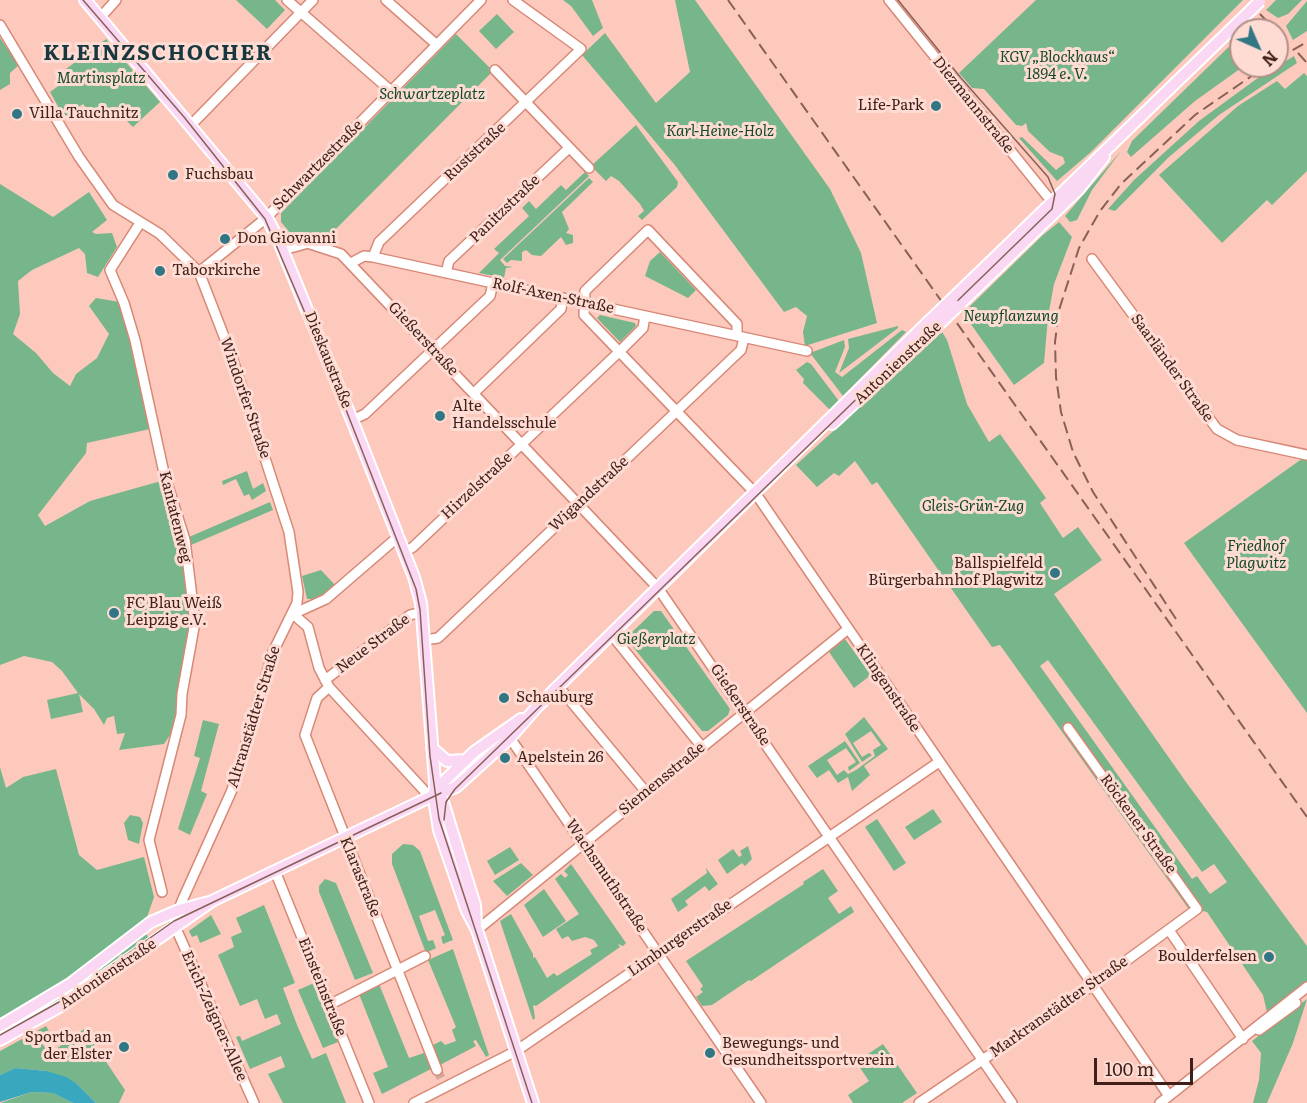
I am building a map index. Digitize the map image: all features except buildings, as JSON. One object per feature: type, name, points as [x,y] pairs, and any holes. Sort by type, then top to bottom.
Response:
[{"type":"main road","name":"Dieskaustraße","points":[[85,0],[192,124],[267,218],[283,250],[417,585],[422,612],[435,793]]},
{"type":"main road","name":"Antonienstraße","points":[[0,1026],[70,984],[134,934],[162,917],[212,901],[435,793],[456,787],[510,738],[527,716],[755,493],[956,302],[1054,205],[1097,156],[1109,149],[1260,1]]},
{"type":"main road","name":"Antonienstraße","points":[[435,793],[465,760],[494,736],[527,716]]},
{"type":"main road","points":[[432,748],[447,761],[465,760]]},
{"type":"main road","points":[[435,793],[451,826],[475,905],[477,930]]},
{"type":"main road","points":[[435,793],[439,830],[466,911],[477,930],[533,1103]]},
{"type":"main road","name":"Antonienstraße","points":[[0,1041],[63,1005],[177,928],[212,901]]},
{"type":"street","points":[[100,18],[116,0]]},
{"type":"street","points":[[287,0],[391,91]]},
{"type":"street","points":[[192,124],[313,0]]},
{"type":"street","points":[[386,0],[437,45]]},
{"type":"street","name":"Schwartzestraße","points":[[199,272],[267,218],[481,0]]},
{"type":"street","name":"Ruststraße","points":[[373,258],[380,242],[581,49],[513,0]]},
{"type":"street","name":"Diezmannstraße","points":[[889,0],[1054,205]]},
{"type":"street","name":"Windorfer Straße","points":[[0,25],[93,178],[113,205],[160,234],[179,249],[199,272],[208,291],[286,519],[297,592],[293,614]]},
{"type":"street","points":[[495,70],[589,168]]},
{"type":"street","name":"Panitzstraße","points":[[446,273],[449,261],[569,148]]},
{"type":"street","name":"Kantatenweg","points":[[140,223],[110,270],[124,303],[135,340],[150,399],[164,473],[186,545],[195,622],[182,694],[181,715],[150,835],[150,846],[162,892]]},
{"type":"street","points":[[583,303],[587,287],[648,230],[737,324],[740,337]]},
{"type":"street","points":[[278,239],[295,239],[305,244],[336,251],[351,263]]},
{"type":"street","points":[[283,250],[305,244]]},
{"type":"street","name":"Rolf-Axen-Straße","points":[[351,263],[364,256],[807,351]]},
{"type":"street","name":"Saarländer Straße","points":[[1092,259],[1217,429],[1247,443],[1307,455]]},
{"type":"street","name":"Gießerstraße","points":[[351,263],[658,588],[746,712],[828,836],[1012,1103]]},
{"type":"street","points":[[352,420],[364,414],[490,296],[494,283]]},
{"type":"street","points":[[474,393],[561,309],[563,298]]},
{"type":"street","name":"Klingenstraße","points":[[583,303],[584,315],[755,493],[1169,1096]]},
{"type":"street","name":"Hirzelstraße","points":[[405,552],[620,352],[643,328],[645,316]]},
{"type":"street","name":"Wigandstraße","points":[[424,640],[438,638],[741,350],[740,337]]},
{"type":"street","points":[[399,536],[326,599],[293,614],[308,627],[318,668],[327,683],[435,793]]},
{"type":"street","name":"Neue Straße","points":[[327,683],[410,615],[422,612]]},
{"type":"street","name":"Altranstädter Straße","points":[[177,928],[179,910],[232,790],[273,652],[293,614]]},
{"type":"street","name":"Siemensstraße","points":[[477,930],[848,629]]},
{"type":"street","points":[[611,634],[702,747]]},
{"type":"street","name":"Klarastraße","points":[[327,683],[317,698],[305,735],[437,1070]]},
{"type":"street","points":[[558,686],[646,792]]},
{"type":"street","name":"Röckener Straße","points":[[1068,728],[1197,909]]},
{"type":"street","points":[[1077,740],[1087,733]]},
{"type":"street","name":"Wachsmuthstraße","points":[[510,738],[761,1103]]},
{"type":"street","name":"Limburgerstraße","points":[[414,1103],[443,1083],[516,1051],[939,762]]},
{"type":"street","name":"Einsteinstraße","points":[[275,871],[369,1103]]},
{"type":"street","name":"Markranstädter Straße","points":[[920,1103],[1093,985],[1197,909]]},
{"type":"street","points":[[162,917],[170,920],[177,928]]},
{"type":"street","name":"Erich-Zeigner-Allee","points":[[177,928],[254,1103]]},
{"type":"street","points":[[1169,930],[1247,1036]]},
{"type":"street","points":[[329,1005],[425,956]]},
{"type":"street","points":[[1160,1103],[1307,987]]},
{"type":"street","points":[[1247,1036],[1263,1028],[1307,995]]},
{"type":"green space","points":[[236,0],[275,0],[285,10],[267,29]]},
{"type":"green space","points":[[563,0],[592,0],[603,28],[593,36],[571,6]]},
{"type":"green space","name":"Karl-Heine-Holz","points":[[675,0],[695,0],[830,189],[861,253],[877,323],[805,346],[803,332],[807,316],[796,307],[784,312],[674,164],[582,55],[605,33],[656,103],[690,72]]},
{"type":"green space","name":"KGV „Blockhaus“ 1894 e. V.","points":[[1036,0],[1243,0],[1091,152],[1057,181],[1019,138],[1022,137],[1056,170],[1065,163],[1063,157],[1050,152],[1028,131],[1026,123],[1022,126],[1016,125],[984,89],[972,88],[959,73]]},
{"type":"green space","points":[[1276,0],[1302,0],[1288,14],[1278,18],[1266,10]]},
{"type":"green space","points":[[1307,1],[1307,31],[1293,40],[1289,32],[1289,22]]},
{"type":"green space","points":[[497,14],[514,32],[496,49],[479,31]]},
{"type":"green space","name":"Schwartzeplatz","points":[[456,34],[493,71],[324,241],[290,233],[281,222],[281,213]]},
{"type":"green space","points":[[0,38],[19,65],[10,73],[10,84],[0,90]]},
{"type":"green space","name":"Martinsplatz","points":[[106,39],[160,102],[133,127],[118,112],[110,118],[100,108],[92,114],[83,104],[64,117],[50,92],[68,79],[66,69]]},
{"type":"green space","points":[[1229,47],[1229,77],[1195,101],[1131,157],[1127,152],[1132,141]]},
{"type":"green space","points":[[1294,56],[1297,63],[1289,68],[1289,59]]},
{"type":"green space","points":[[1304,73],[1307,76],[1307,171],[1272,205],[1267,200],[1222,243],[1159,175],[1238,106],[1277,81],[1285,89]]},
{"type":"green space","points":[[1274,78],[1219,115],[1169,157],[1115,211],[1108,209],[1134,180],[1199,121],[1255,80]]},
{"type":"green space","points":[[636,125],[678,182],[677,187],[642,220],[638,216],[644,211],[640,204],[619,181],[611,176],[606,181],[591,166]]},
{"type":"green space","points":[[1121,151],[1092,190],[1077,220],[1070,222],[1065,216]]},
{"type":"green space","points":[[585,172],[589,176],[500,260],[505,266],[513,267],[506,268],[504,278],[479,273],[499,253],[494,249],[529,216],[522,208],[529,201],[536,209],[561,185],[566,190]]},
{"type":"green space","points":[[589,178],[593,182],[562,212],[569,229],[566,233],[573,235],[573,243],[566,245],[561,237],[541,256],[532,255],[526,250],[522,252],[522,261],[511,260],[507,263],[503,259]]},
{"type":"green space","points":[[0,184],[53,217],[89,192],[107,220],[92,232],[112,233],[117,247],[98,277],[87,273],[85,254],[79,248],[32,270],[18,281],[20,314],[13,334],[36,353],[53,373],[70,386],[76,374],[97,358],[109,334],[89,306],[96,298],[120,302],[146,400],[150,429],[87,443],[86,453],[38,515],[45,526],[90,501],[161,481],[183,550],[192,623],[174,729],[164,744],[119,750],[125,733],[117,734],[114,716],[107,718],[104,725],[94,709],[79,694],[83,712],[51,719],[47,700],[78,693],[62,671],[52,662],[24,656],[0,665]]},
{"type":"green space","name":"Neupflanzung","points":[[1059,222],[1072,237],[1054,284],[1048,317],[1044,363],[1014,385],[963,313]]},
{"type":"green space","points":[[660,252],[696,290],[688,298],[645,276],[650,261]]},
{"type":"green space","points":[[600,315],[635,323],[636,326],[620,342],[597,318]]},
{"type":"green space","points":[[898,326],[839,373],[849,348],[848,339]]},
{"type":"green space","points":[[902,330],[906,332],[843,396],[810,353],[844,340],[845,347],[835,372],[842,377]]},
{"type":"green space","name":"Gleis-Grün-Zug","points":[[942,332],[947,340],[967,404],[989,442],[1000,434],[1046,498],[1040,503],[1063,538],[1078,527],[1102,560],[1054,594],[1186,782],[1307,946],[1307,983],[1267,1012],[1263,995],[1207,912],[1188,908],[1000,645],[992,647],[877,482],[872,485],[855,461],[839,476],[834,473],[817,487],[796,465]],"holes":[[[1048,660],[1202,872],[1214,864],[1227,882],[1210,894],[1197,876],[1192,879],[1040,666]]]},
{"type":"green space","points":[[807,362],[811,364],[839,401],[830,410],[803,383],[804,379],[796,370]]},
{"type":"green space","name":"Friedhof Plagwitz","points":[[1303,458],[1307,459],[1307,713],[1184,543]]},
{"type":"green space","points":[[247,471],[253,489],[263,483],[266,491],[252,500],[249,494],[244,496],[236,479],[223,485],[222,481]]},
{"type":"green space","points":[[270,502],[273,510],[191,545],[189,537]]},
{"type":"green space","points":[[321,570],[335,585],[319,599],[307,599],[302,576]]},
{"type":"green space","name":"Gießerplatz","points":[[654,611],[661,611],[730,709],[728,715],[708,731],[702,731],[629,642],[628,636]]},
{"type":"green space","points":[[845,639],[871,675],[854,688],[829,652]]},
{"type":"green space","points":[[864,717],[888,749],[864,766],[870,775],[852,791],[848,777],[838,783],[829,770],[817,778],[808,766],[845,741],[860,763],[849,771],[848,767],[856,762],[846,748],[827,760],[837,775],[844,770],[848,774],[856,770],[875,756],[873,750],[881,745],[871,731],[853,743],[862,757],[869,753],[872,755],[862,762],[845,734]]},
{"type":"green space","points":[[203,720],[219,724],[201,791],[207,794],[190,835],[178,829],[200,758],[194,756]]},
{"type":"green space","points":[[0,767],[6,788],[23,777],[56,769],[79,855],[97,870],[144,857],[154,897],[146,920],[67,981],[0,1021]]},
{"type":"green space","points":[[933,809],[942,822],[914,840],[905,827]]},
{"type":"green space","points":[[130,815],[140,817],[143,823],[139,844],[128,840],[124,823]]},
{"type":"green space","points":[[877,819],[906,863],[894,871],[865,827]]},
{"type":"green space","points":[[403,844],[413,845],[420,851],[453,940],[443,944],[441,937],[445,935],[435,910],[419,916],[428,941],[433,940],[436,948],[426,953],[392,864],[392,854]]},
{"type":"green space","points":[[748,846],[752,859],[745,866],[742,863],[727,874],[718,860],[733,849],[739,857],[742,855],[740,851]]},
{"type":"green space","points":[[510,847],[519,860],[495,875],[487,861]]},
{"type":"green space","points":[[521,863],[533,875],[507,896],[493,881]]},
{"type":"green space","points":[[571,864],[626,943],[623,946],[618,944],[620,947],[536,1006],[533,1005],[535,1018],[533,1020],[500,921],[511,914],[533,958],[535,957],[547,978],[554,973],[557,976],[592,954],[590,950],[598,946],[594,940],[585,937],[572,941],[568,936],[562,939],[556,929],[579,914],[555,879],[561,874],[565,878],[568,875],[564,871]]},
{"type":"green space","points":[[706,868],[718,884],[709,891],[705,886],[685,901],[688,905],[678,912],[671,899],[707,873]]},
{"type":"green space","points":[[823,869],[838,891],[828,898],[839,914],[851,906],[854,912],[751,981],[749,980],[712,1005],[702,1006],[696,997],[703,992],[700,989],[703,986],[686,961],[804,884],[803,882]]},
{"type":"green space","points":[[325,879],[336,883],[373,973],[355,980],[319,892],[319,886]]},
{"type":"green space","points":[[544,889],[566,921],[543,937],[524,905]]},
{"type":"green space","points":[[264,905],[295,983],[283,988],[297,1025],[312,1059],[326,1053],[346,1103],[283,1103],[268,1074],[285,1067],[281,1056],[250,1069],[236,1037],[240,1036],[242,1041],[281,1024],[277,1014],[265,1019],[257,999],[240,1006],[218,955],[234,947],[231,937],[242,932],[236,918]]},
{"type":"green space","points":[[211,915],[221,934],[200,943],[197,935],[192,937],[189,931]]},
{"type":"green space","points":[[144,931],[149,938],[89,983],[54,1007],[0,1037],[0,1030]]},
{"type":"green space","points":[[453,949],[489,1055],[486,1057],[476,1040],[473,1041],[476,1046],[440,1065],[433,1045],[441,1041],[445,1045],[456,1041],[452,1030],[456,1027],[428,960]]},
{"type":"green space","points":[[314,983],[338,1042],[323,1048],[298,990]]},
{"type":"green space","points":[[379,984],[409,1058],[424,1053],[431,1069],[382,1094],[373,1073],[388,1067],[359,994]]},
{"type":"green space","points":[[1307,999],[1293,1043],[1267,1103],[1253,1103],[1259,1080],[1261,1053],[1252,1041]]},
{"type":"green space","points":[[46,1026],[50,1033],[40,1040],[49,1054],[84,1029],[125,1090],[119,1103],[96,1103],[77,1084],[47,1071],[15,1068],[0,1075],[0,1051]]},
{"type":"green space","points":[[883,1044],[917,1093],[902,1103],[853,1103],[848,1095],[869,1081],[856,1062]]},
{"type":"green space","points":[[32,1092],[53,1093],[73,1103],[0,1103]]},
{"type":"water","points":[[15,1068],[47,1071],[66,1077],[77,1084],[96,1103],[73,1103],[53,1093],[32,1092],[0,1102],[0,1075]]},
{"type":"tunnel","points":[[437,1070],[442,1080]]},
{"type":"tram line","points":[[83,0],[184,117],[265,219],[343,402],[416,589],[420,610],[430,756],[439,819],[532,1103]]},
{"type":"tram line","points":[[444,820],[446,802],[455,789],[1052,209],[1055,194],[1048,177],[961,78],[898,0]]},
{"type":"tram line","points":[[0,1035],[59,1002],[174,921],[441,793]]},
{"type":"railway","points":[[728,0],[1307,817]]},
{"type":"railway","points":[[1260,14],[1264,18]]},
{"type":"railway","points":[[1289,52],[1307,42]]},
{"type":"railway","points":[[1298,53],[1307,63]]},
{"type":"railway","points":[[1176,619],[1093,492],[1073,452],[1061,412],[1056,377],[1055,342],[1059,310],[1079,248],[1100,211],[1121,184],[1195,115],[1249,78]]},
{"type":"place","name":"Life-Park","points":[[936,106]]},
{"type":"place","name":"Villa Tauchnitz","points":[[17,114]]},
{"type":"place","name":"Fuchsbau","points":[[173,175]]},
{"type":"place","name":"Don Giovanni","points":[[225,239]]},
{"type":"place","name":"Taborkirche","points":[[160,271]]},
{"type":"place","name":"Alte Handelsschule","points":[[440,416]]},
{"type":"place","name":"Ballspielfeld Bürgerbahnhof Plagwitz","points":[[1055,573]]},
{"type":"place","name":"FC Blau Weiß Leipzig e.V.","points":[[114,613]]},
{"type":"place","name":"Schauburg","points":[[504,698]]},
{"type":"place","name":"Apelstein 26","points":[[505,758]]},
{"type":"place","name":"Boulderfelsen","points":[[1269,957]]},
{"type":"place","name":"Sportbad an der Elster","points":[[124,1047]]},
{"type":"place","name":"Bewegungs- und Gesundheitssportverein","points":[[710,1053]]},
{"type":"district","name":"KLEINZSCHOCHER","points":[[158,54]]}]
